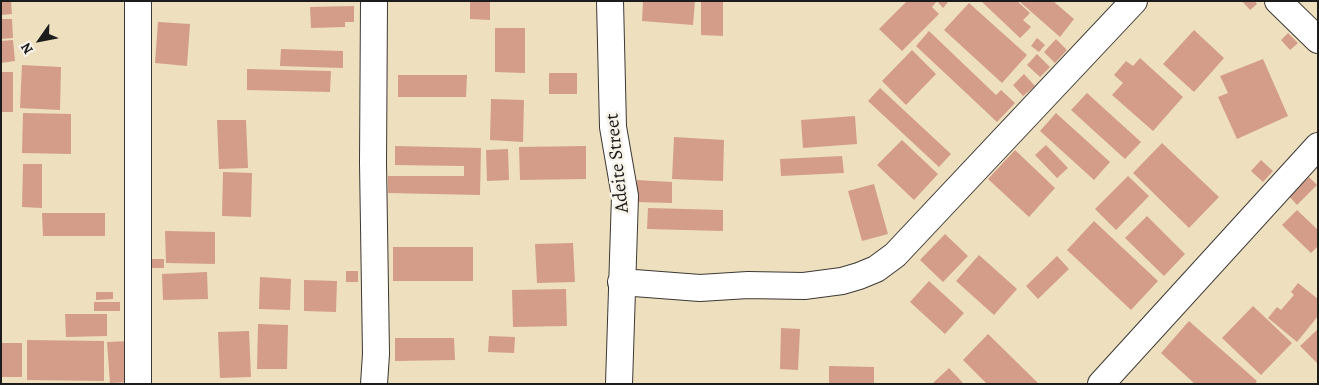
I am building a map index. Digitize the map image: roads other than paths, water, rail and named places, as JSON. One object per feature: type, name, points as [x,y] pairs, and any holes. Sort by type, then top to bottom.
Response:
[{"type":"street","points":[[138,1],[138,384]]},
{"type":"street","points":[[374,1],[373,163],[376,354],[374,384]]},
{"type":"street","name":"Adeite Street","points":[[610,1],[612,127],[625,196],[619,384]]},
{"type":"street","points":[[621,282],[700,288],[748,285],[804,286],[842,281],[876,269],[895,255],[1134,1]]},
{"type":"street","points":[[1278,1],[1318,40]]},
{"type":"street","points":[[1101,384],[1318,146]]}]
